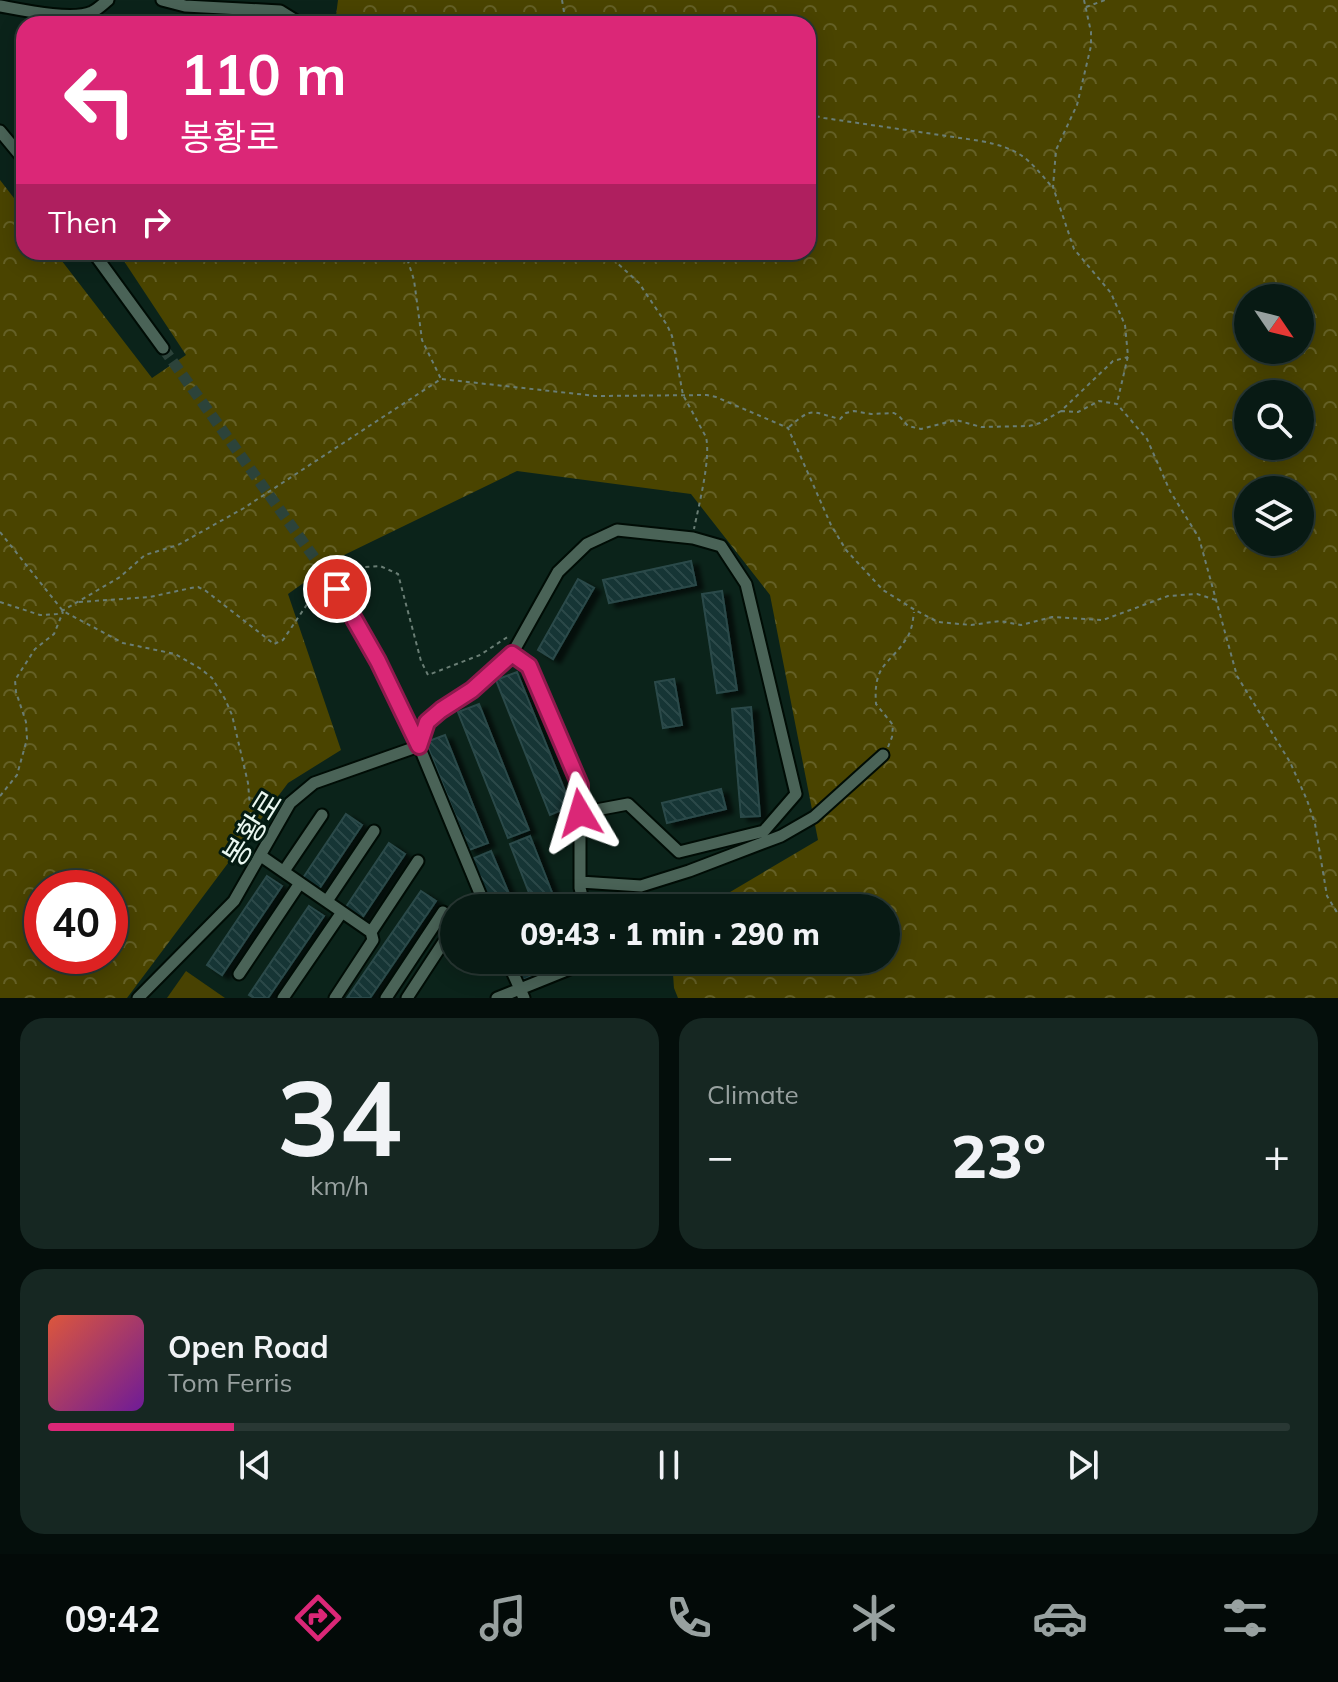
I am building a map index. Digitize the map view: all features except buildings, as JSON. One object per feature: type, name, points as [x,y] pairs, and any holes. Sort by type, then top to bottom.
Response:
[{"type":"street","points":[[0,6],[38,13],[77,15],[91,13],[108,0]]},
{"type":"street","points":[[162,0],[185,6],[280,11],[288,16]]},
{"type":"street","points":[[0,131],[16,150]]},
{"type":"street","points":[[99,260],[163,348]]},
{"type":"street","points":[[419,746],[427,722],[472,690],[512,654],[558,572],[587,544],[617,530],[693,538],[721,546],[746,584],[796,794],[764,831],[679,852],[628,804],[580,813]]},
{"type":"street","points":[[337,589],[378,661],[419,746],[480,894]]},
{"type":"street","points":[[512,654],[529,666],[580,785],[582,894]]},
{"type":"street","name":"봉황로","points":[[138,998],[234,901],[290,803],[314,783],[419,746]]},
{"type":"street","points":[[580,882],[641,886],[781,836],[814,817],[883,755]]},
{"type":"street","points":[[284,871],[322,815]]},
{"type":"street","points":[[327,901],[374,831]]},
{"type":"street","points":[[261,856],[371,932],[373,940],[335,998]]},
{"type":"street","points":[[371,932],[418,861]]},
{"type":"street","points":[[239,974],[300,883]]},
{"type":"street","points":[[283,998],[342,912]]},
{"type":"street","points":[[386,998],[440,917]]},
{"type":"street","points":[[407,998],[440,948]]},
{"type":"street","points":[[513,974],[522,994]]},
{"type":"street","points":[[497,998],[522,994],[563,974]]},
{"type":"path","points":[[1053,187],[1056,150],[1077,105],[1091,46],[1084,0]]},
{"type":"path","points":[[1085,8],[1105,0]]},
{"type":"path","points":[[816,116],[993,144],[1026,157],[1053,187],[1074,249],[1107,286],[1125,325],[1128,356],[1117,404]]},
{"type":"path","points":[[408,260],[414,280],[422,340],[441,379]]},
{"type":"path","points":[[614,260],[639,283],[667,325],[672,336],[683,395],[708,444],[693,538]]},
{"type":"path","points":[[788,428],[811,412],[840,419],[854,411],[894,413],[908,426],[921,429],[956,420],[981,427],[1029,426],[1061,411],[1113,361],[1128,356]]},
{"type":"path","points":[[0,602],[40,615],[52,616],[63,611],[120,577],[145,555],[178,545],[254,502],[441,379],[596,396],[716,397],[788,428],[838,539],[879,587],[938,622],[983,625],[1000,621],[1021,625],[1052,617],[1103,620],[1168,596],[1197,594],[1216,600]]},
{"type":"path","points":[[1061,411],[1078,412],[1099,401],[1117,404],[1147,439],[1170,491],[1199,538],[1237,676],[1290,762],[1312,814],[1327,896],[1338,914]]},
{"type":"path","points":[[0,532],[63,611],[123,643],[175,654],[212,678],[232,715],[248,783],[251,819],[259,833],[271,838]]},
{"type":"path","points":[[78,602],[150,597],[198,587],[274,644],[283,640],[310,600],[349,568],[380,566],[398,574],[421,661],[428,675],[480,655],[511,634],[521,638]]},
{"type":"path","points":[[883,755],[893,729],[891,721],[876,704],[878,674],[908,636],[915,610]]},
{"type":"path","points":[[0,796],[17,775],[27,739],[26,722],[15,680],[35,649],[54,634],[63,611]]},
{"type":"green space","points":[[338,0],[1338,0],[1338,998],[678,998],[673,974],[900,974],[900,894],[727,894],[818,840],[770,595],[691,494],[517,471],[340,557],[288,594],[341,750],[288,783],[127,998],[0,998],[0,180],[16,201],[16,260],[61,260],[152,378],[186,355],[123,260],[816,260],[816,16],[336,16]]},
{"type":"shaded area","points":[[186,971],[225,998],[167,998]]},
{"type":"tunnel","points":[[163,348],[337,589]]},
{"type":"route","points":[[337,589],[378,661],[419,746],[427,722],[472,690],[512,654],[529,666],[580,785],[580,813]]}]
